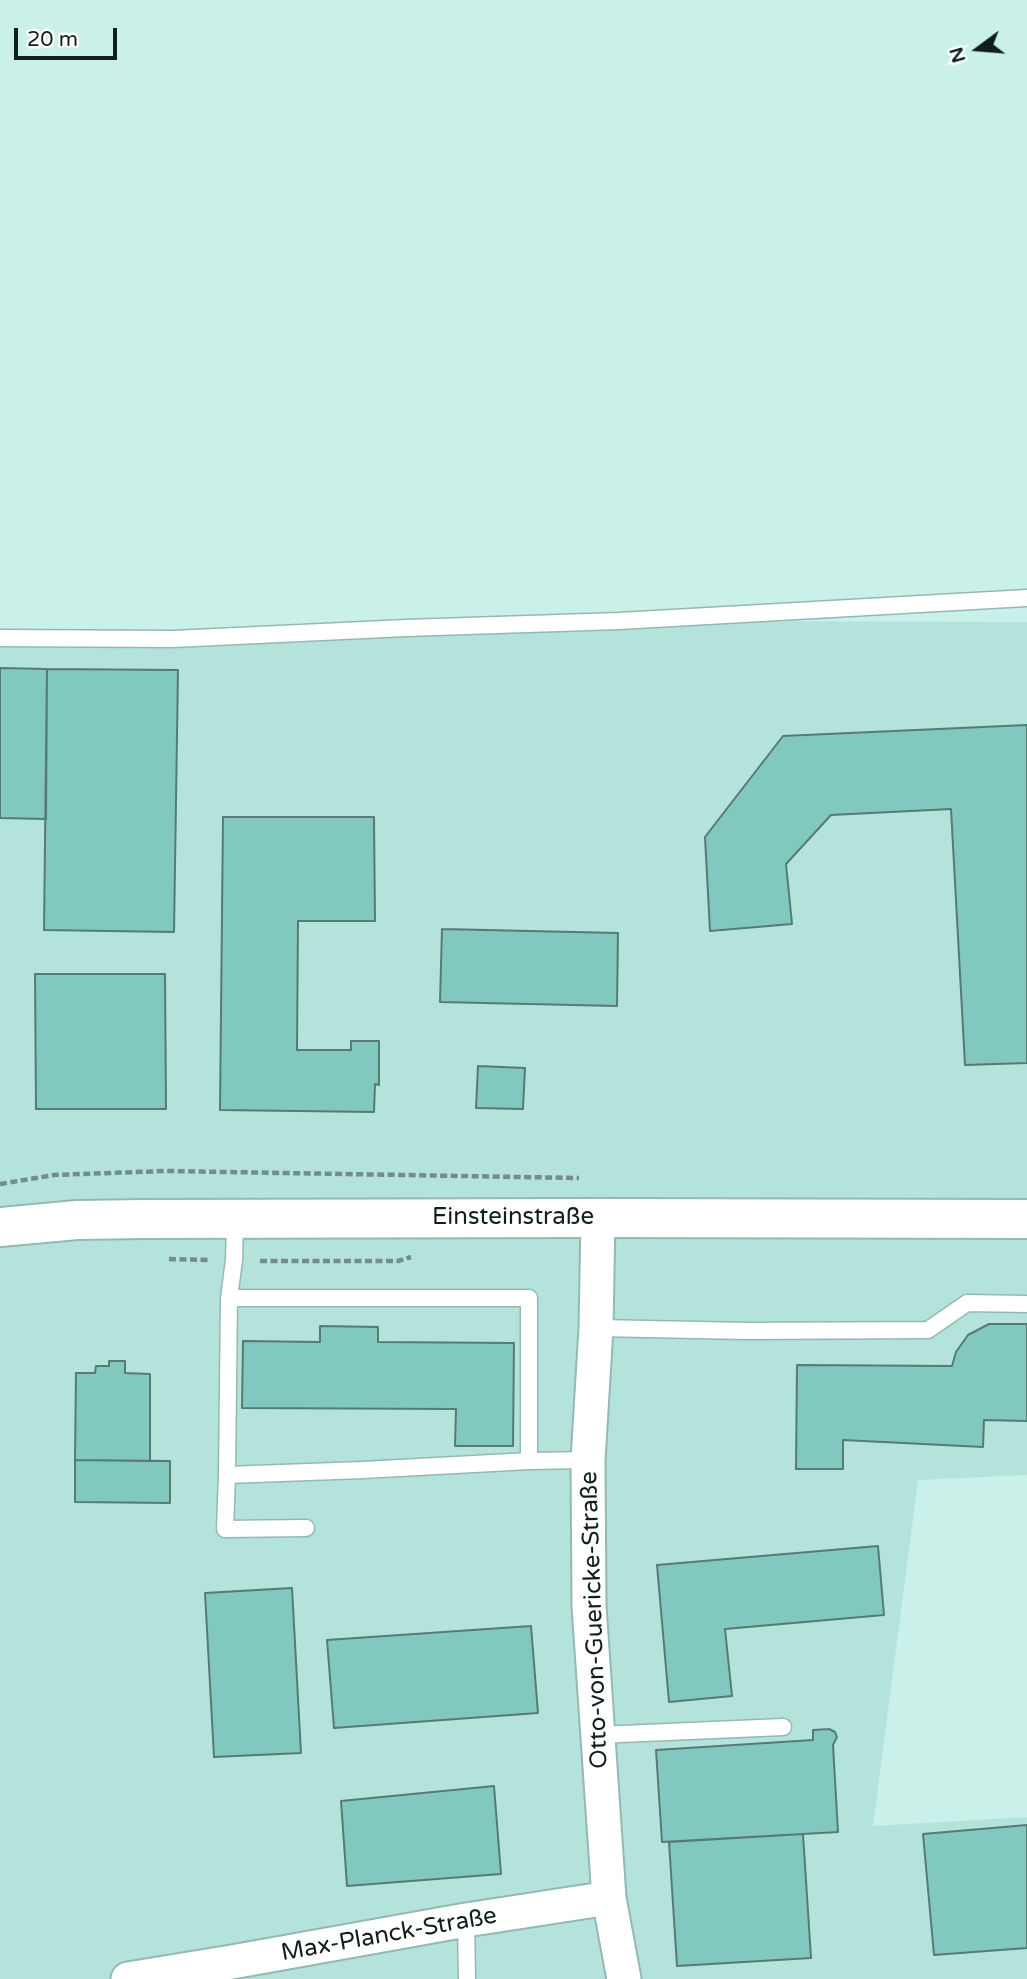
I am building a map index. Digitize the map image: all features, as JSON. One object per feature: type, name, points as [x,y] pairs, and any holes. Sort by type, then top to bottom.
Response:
[{"type":"street","name":"Otto-von-Guericke-Straße","points":[[598,1218],[596,1328],[588,1460],[589,1606],[609,1898],[624,1979]]},
{"type":"street","name":"Einsteinstraße","points":[[0,1227],[77,1220],[1027,1219]]},
{"type":"street","name":"Max-Planck-Straße","points":[[128,1979],[232,1971],[466,1920],[609,1898]]},
{"type":"lane","points":[[0,638],[173,639],[619,621],[1027,598]]},
{"type":"lane","points":[[235,1219],[234,1261],[229,1298],[225,1529],[306,1528]]},
{"type":"lane","points":[[229,1298],[529,1298],[529,1461]]},
{"type":"lane","points":[[596,1328],[928,1330],[967,1303],[1027,1304]]},
{"type":"lane","points":[[226,1475],[588,1460]]},
{"type":"lane","points":[[598,1735],[783,1727]]},
{"type":"lane","points":[[466,1920],[467,1979]]},
{"type":"path","points":[[0,1184],[54,1175],[167,1171],[583,1178]]},
{"type":"shaded area","points":[[619,621],[1027,622],[1027,1475],[918,1480],[873,1826],[1027,1817],[1027,1979],[0,1979],[0,638]]},
{"type":"building","points":[[0,668],[47,669],[46,819],[0,818]]},
{"type":"building","points":[[47,669],[178,670],[174,932],[44,930]]},
{"type":"building","points":[[1027,725],[1027,1063],[965,1065],[951,809],[831,815],[786,864],[792,924],[710,931],[705,837],[783,736]]},
{"type":"building","points":[[223,817],[374,817],[375,921],[298,921],[297,1050],[351,1050],[351,1041],[379,1041],[379,1085],[375,1084],[374,1112],[220,1110]]},
{"type":"building","points":[[442,929],[618,933],[617,1006],[440,1002]]},
{"type":"building","points":[[35,974],[165,974],[166,1109],[36,1109]]},
{"type":"building","points":[[478,1066],[525,1068],[523,1109],[476,1108]]},
{"type":"building","points":[[989,1324],[1027,1324],[1027,1421],[984,1420],[983,1447],[843,1440],[843,1469],[796,1469],[797,1365],[952,1366],[956,1352],[968,1335]]},
{"type":"building","points":[[320,1326],[378,1327],[378,1342],[514,1343],[513,1446],[455,1446],[456,1409],[242,1408],[243,1341],[320,1342]]},
{"type":"building","points":[[109,1361],[125,1361],[125,1373],[150,1374],[150,1461],[75,1460],[76,1373],[95,1373],[96,1366],[109,1366]]},
{"type":"building","points":[[75,1460],[170,1461],[170,1503],[75,1502]]},
{"type":"building","points":[[878,1546],[884,1615],[725,1629],[732,1696],[669,1702],[657,1565]]},
{"type":"building","points":[[292,1588],[301,1753],[214,1757],[205,1593]]},
{"type":"building","points":[[531,1626],[538,1713],[334,1728],[327,1640]]},
{"type":"building","points":[[829,1729],[835,1732],[837,1737],[833,1745],[838,1832],[662,1842],[656,1750],[813,1740],[813,1730]]},
{"type":"building","points":[[494,1786],[501,1874],[347,1886],[341,1801]]},
{"type":"building","points":[[1027,1825],[1027,1948],[934,1955],[923,1834]]},
{"type":"building","points":[[803,1834],[811,1958],[677,1966],[669,1842]]}]
